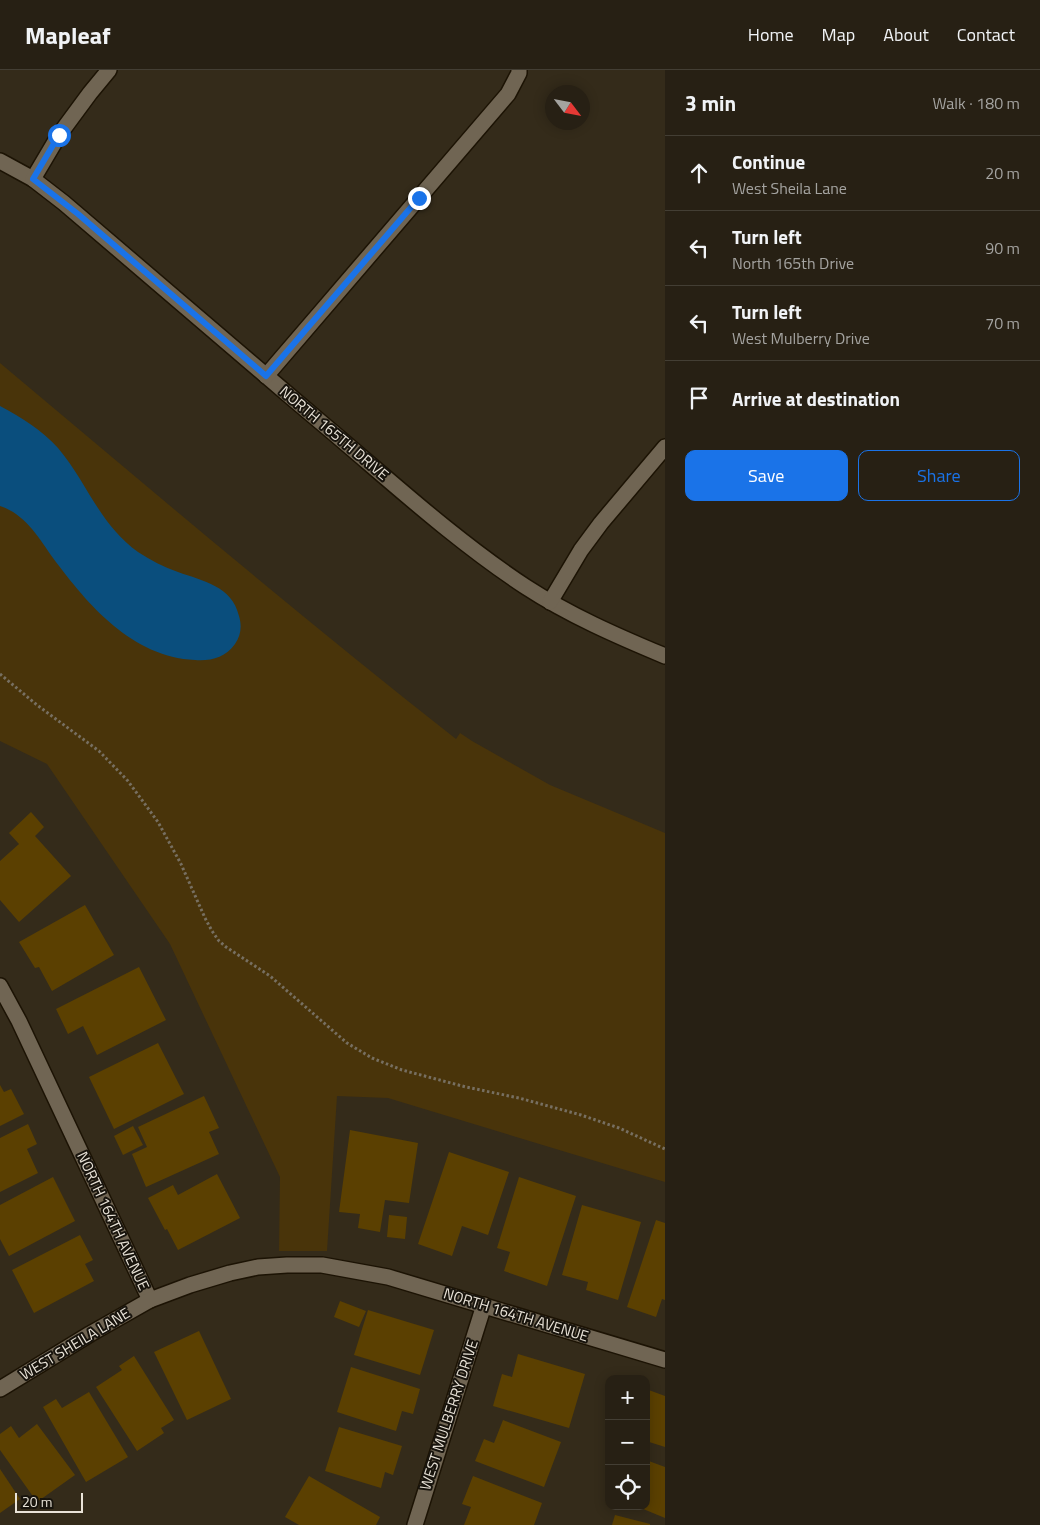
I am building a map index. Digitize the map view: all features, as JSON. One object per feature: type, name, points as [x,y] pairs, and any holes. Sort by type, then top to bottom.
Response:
[{"type":"street","points":[[33,179],[59,135],[109,70]]},
{"type":"street","points":[[266,376],[508,94],[519,72]]},
{"type":"street","name":"NORTH 165TH DRIVE","points":[[0,161],[33,179],[71,209],[266,376],[493,564],[550,602],[592,624],[665,656]]},
{"type":"street","points":[[550,602],[581,550],[601,523],[665,447]]},
{"type":"street","name":"NORTH 164TH AVENUE","points":[[0,986],[19,1021],[150,1300],[190,1285],[258,1267],[322,1265],[388,1277],[665,1360]]},
{"type":"street","name":"WEST SHEILA LANE","points":[[0,1389],[150,1300]]},
{"type":"street","name":"WEST MULBERRY DRIVE","points":[[414,1525],[484,1305]]},
{"type":"path","points":[[0,674],[37,705],[99,751],[128,781],[158,822],[181,864],[205,918],[219,941],[283,986],[354,1047],[372,1058],[402,1070],[466,1088],[519,1098],[603,1122],[665,1149]]},
{"type":"shaded area","points":[[0,363],[283,600],[456,739],[460,733],[550,785],[665,833],[665,1182],[388,1098],[337,1096],[327,1251],[279,1251],[280,1177],[170,944],[47,764],[0,741]]},
{"type":"water","points":[[0,406],[31,424],[58,448],[113,529],[138,552],[152,561],[215,586],[230,598],[235,606],[241,627],[239,637],[227,653],[207,660],[172,657],[132,639],[114,626],[81,593],[31,528],[17,515],[0,506]]},
{"type":"building","points":[[31,812],[44,827],[35,836],[71,876],[19,922],[0,900],[0,861],[19,844],[9,833]]},
{"type":"building","points":[[85,905],[114,955],[52,991],[39,967],[35,968],[19,942]]},
{"type":"building","points":[[139,967],[166,1020],[97,1055],[83,1026],[68,1034],[56,1009]]},
{"type":"building","points":[[158,1043],[184,1094],[114,1129],[89,1077]]},
{"type":"building","points":[[0,1085],[4,1092],[11,1089],[24,1114],[0,1126]]},
{"type":"building","points":[[204,1096],[219,1128],[209,1132],[219,1154],[146,1187],[132,1154],[147,1147],[138,1127]]},
{"type":"building","points":[[28,1124],[37,1144],[27,1149],[38,1173],[0,1192],[0,1138]]},
{"type":"building","points":[[133,1126],[143,1145],[123,1155],[114,1136]]},
{"type":"building","points":[[350,1130],[418,1143],[409,1203],[385,1200],[380,1232],[358,1228],[360,1214],[339,1212]]},
{"type":"building","points":[[449,1152],[509,1172],[488,1235],[462,1226],[452,1256],[418,1244]]},
{"type":"building","points":[[217,1174],[240,1218],[178,1250],[148,1198],[173,1185],[178,1195]]},
{"type":"building","points":[[53,1177],[75,1221],[9,1256],[0,1239],[0,1205]]},
{"type":"building","points":[[519,1177],[576,1196],[547,1286],[504,1271],[510,1252],[497,1248]]},
{"type":"building","points":[[582,1205],[641,1222],[618,1300],[586,1290],[588,1282],[562,1275]]},
{"type":"building","points":[[389,1215],[407,1217],[405,1239],[387,1237]]},
{"type":"building","points":[[656,1220],[665,1223],[665,1300],[662,1299],[656,1317],[627,1307]]},
{"type":"building","points":[[80,1235],[93,1260],[85,1264],[94,1281],[34,1313],[12,1270]]},
{"type":"building","points":[[340,1301],[366,1311],[359,1327],[334,1317]]},
{"type":"building","points":[[368,1310],[434,1330],[420,1375],[354,1355]]},
{"type":"building","points":[[199,1331],[231,1399],[187,1420],[154,1352]]},
{"type":"building","points":[[518,1354],[585,1374],[569,1428],[493,1406],[502,1374],[512,1377]]},
{"type":"building","points":[[134,1356],[174,1420],[161,1428],[164,1433],[137,1451],[96,1387],[122,1370],[119,1366]]},
{"type":"building","points":[[351,1367],[420,1389],[413,1414],[402,1411],[396,1431],[337,1412]]},
{"type":"building","points":[[650,1390],[665,1396],[665,1447],[650,1442]]},
{"type":"building","points":[[89,1392],[128,1457],[86,1482],[43,1407],[56,1399],[62,1408]]},
{"type":"building","points":[[503,1420],[561,1442],[544,1487],[475,1461],[484,1439],[494,1443]]},
{"type":"building","points":[[37,1424],[75,1475],[37,1502],[0,1450],[0,1434],[11,1426],[19,1438]]},
{"type":"building","points":[[339,1427],[402,1446],[393,1475],[385,1472],[381,1488],[325,1471]]},
{"type":"building","points":[[650,1461],[665,1467],[665,1518],[646,1510],[650,1510]]},
{"type":"building","points":[[0,1469],[20,1499],[0,1513]]},
{"type":"building","points":[[309,1476],[380,1517],[376,1525],[299,1525],[285,1517]]},
{"type":"building","points":[[473,1476],[542,1503],[534,1525],[464,1525],[471,1507],[462,1504]]},
{"type":"building","points":[[615,1515],[650,1524],[650,1525],[612,1525]]},
{"type":"route","points":[[59,135],[33,179],[78,214],[266,376],[419,198]]}]
